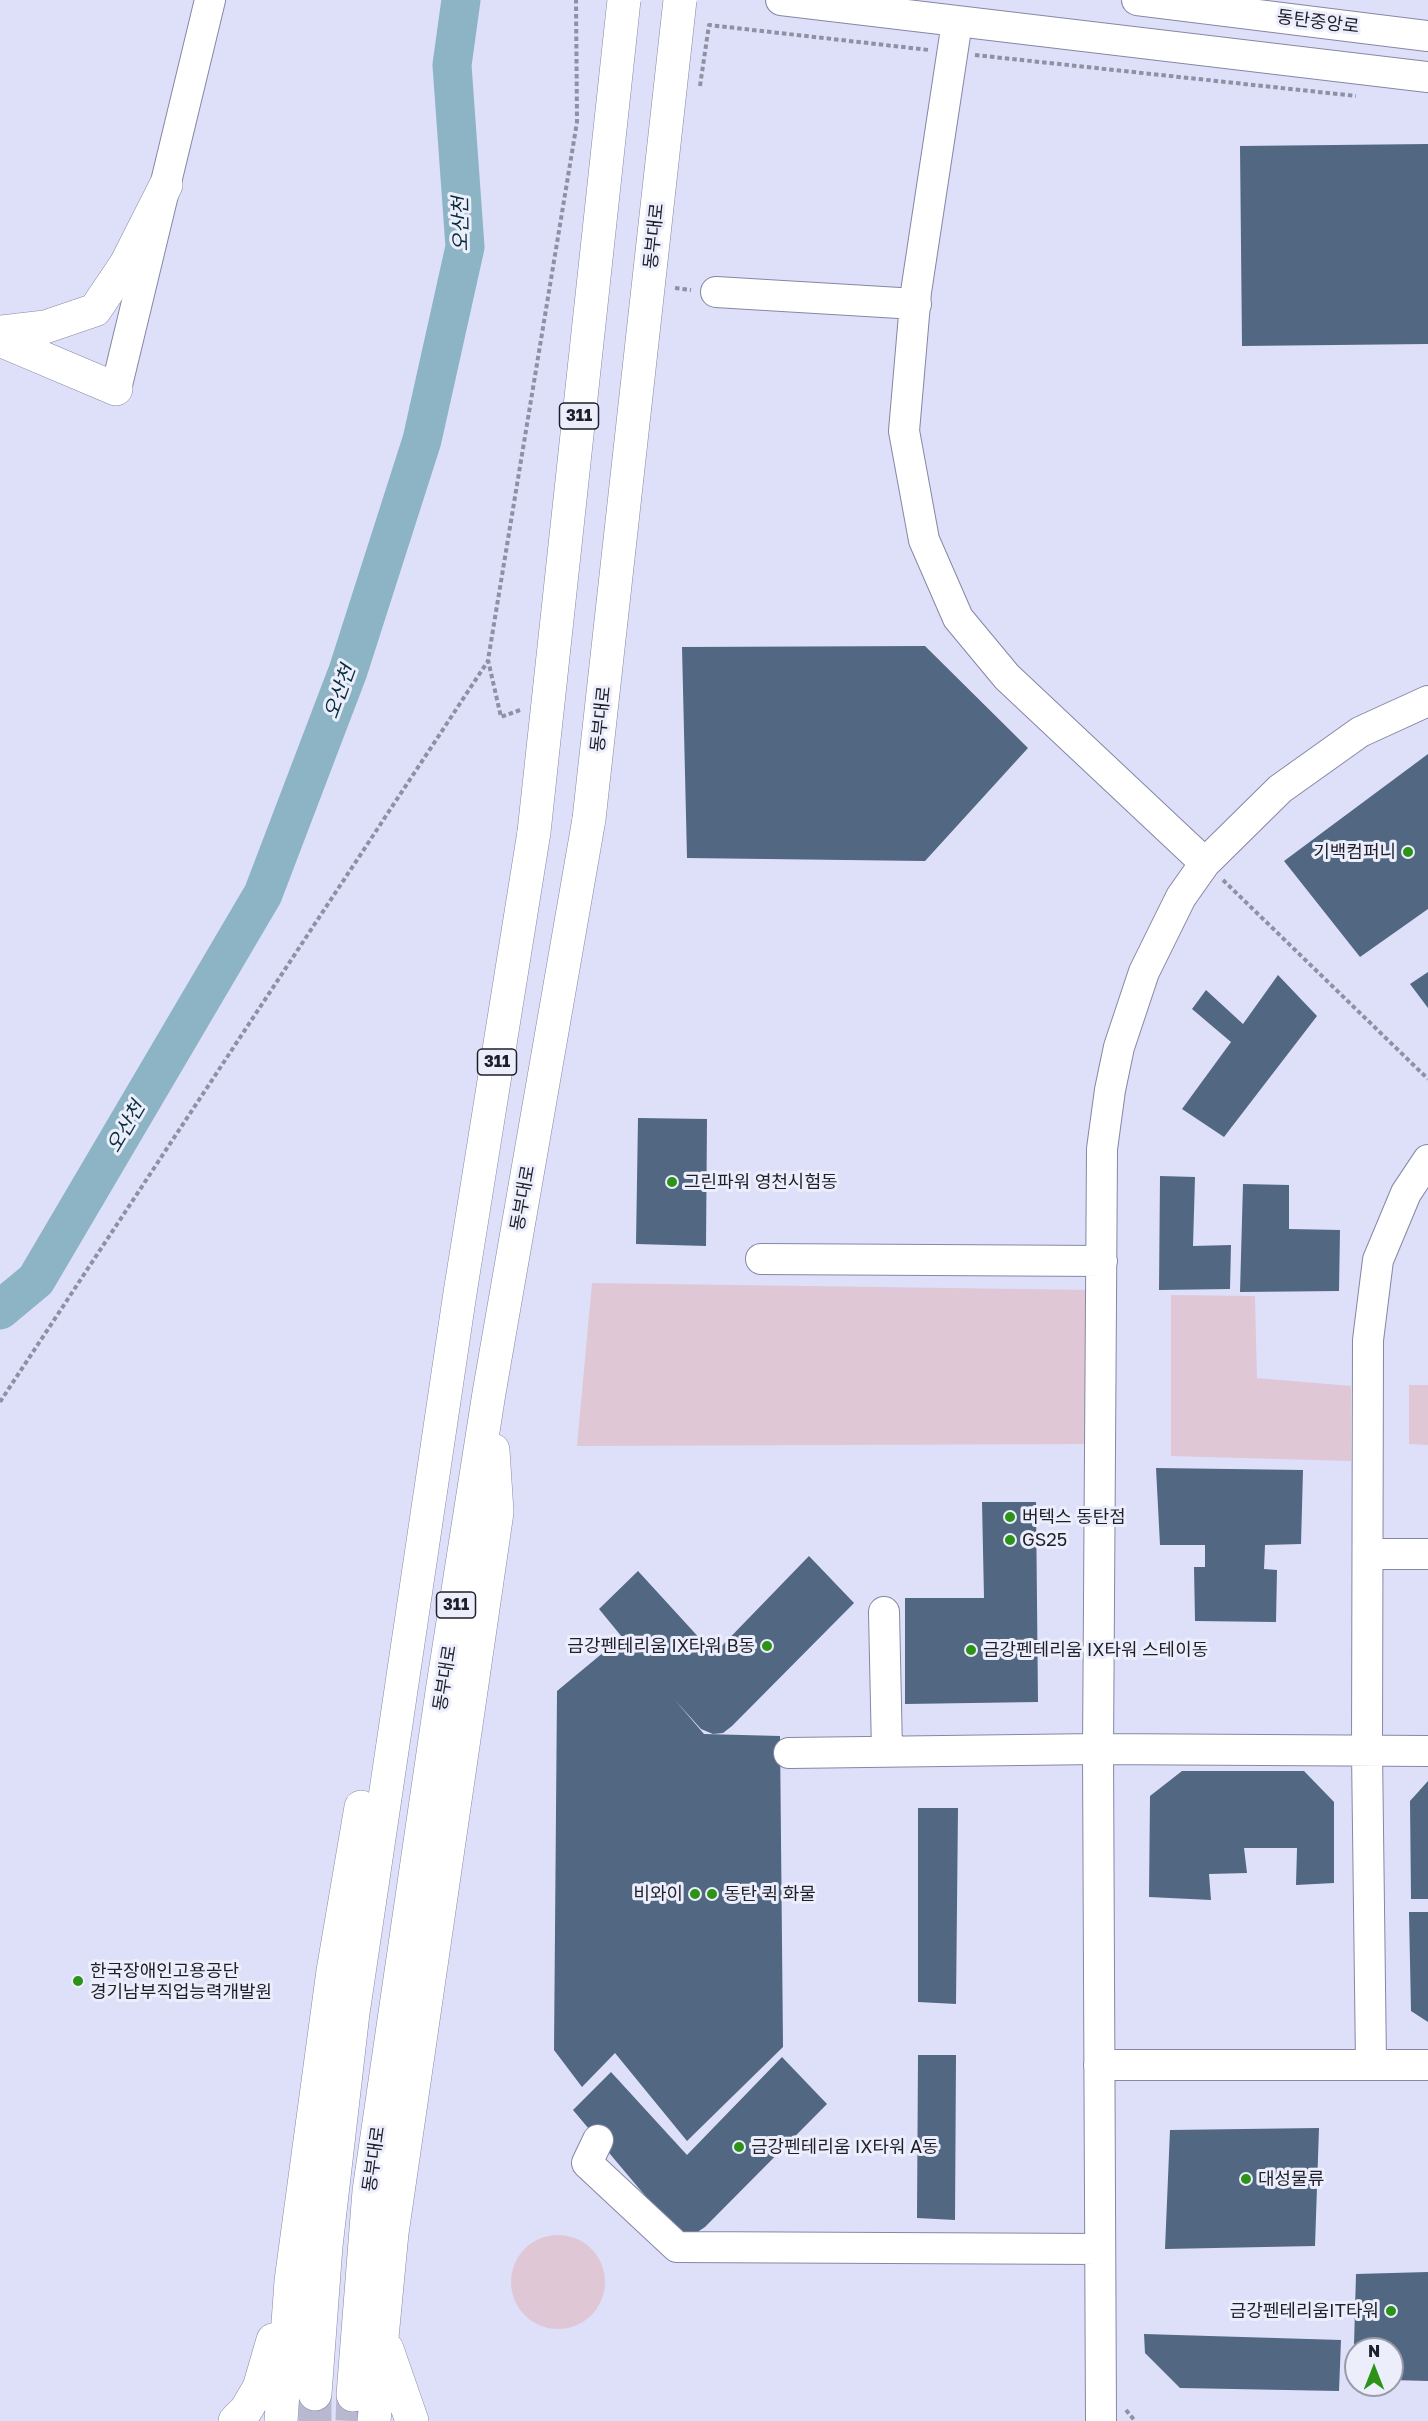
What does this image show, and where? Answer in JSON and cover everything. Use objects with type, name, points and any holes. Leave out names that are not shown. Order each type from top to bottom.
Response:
[{"type":"highway","name":"동부대로","points":[[315,2394],[326,2246],[353,2013],[460,1293],[534,832],[624,0]]},
{"type":"highway","name":"동부대로","points":[[353,2395],[369,2192],[441,1704],[489,1393],[590,819],[680,0]]},
{"type":"highway","points":[[0,332],[45,327],[94,310],[126,264],[166,185]]},
{"type":"highway","points":[[0,340],[116,389]]},
{"type":"highway","points":[[281,2421],[291,2281],[333,1971],[417,1480],[460,1293]]},
{"type":"highway","points":[[374,2421],[392,2233],[497,1512],[489,1393]]},
{"type":"highway","points":[[235,2421],[246,2410],[259,2388],[291,2281]]},
{"type":"highway","points":[[383,2339],[412,2421]]},
{"type":"street","points":[[116,389],[210,0]]},
{"type":"street","points":[[781,0],[1428,77]]},
{"type":"street","name":"동탄중앙로","points":[[1137,0],[1428,36]]},
{"type":"street","points":[[957,22],[916,292],[904,431],[924,540],[958,618],[1007,677],[1205,862]]},
{"type":"street","points":[[716,292],[916,304]]},
{"type":"street","points":[[1113,2416],[1100,2249],[1098,1749],[1102,1149],[1110,1090],[1119,1047],[1144,972],[1181,897],[1205,862],[1280,789],[1360,732],[1428,701]]},
{"type":"street","points":[[1371,2064],[1367,1751],[1368,1340],[1378,1260],[1406,1193],[1428,1160]]},
{"type":"street","points":[[761,1259],[1102,1261]]},
{"type":"street","points":[[1368,1554],[1428,1554]]},
{"type":"street","points":[[884,1612],[887,1751]]},
{"type":"street","points":[[789,1753],[1098,1749],[1428,1751]]},
{"type":"street","points":[[1099,2065],[1428,2065]]},
{"type":"street","points":[[598,2140],[587,2163],[677,2247],[1100,2249]]},
{"type":"path","points":[[522,709],[501,717],[488,660],[577,122],[576,0]]},
{"type":"path","points":[[699,93],[709,25],[1357,97]]},
{"type":"path","points":[[0,1402],[488,660]]},
{"type":"path","points":[[1205,862],[1428,1079]]},
{"type":"path","points":[[1113,2416],[1135,2421]]},
{"type":"shaded area","points":[[592,1283],[1092,1290],[1097,1444],[577,1446]]},
{"type":"shaded area","points":[[1171,1295],[1255,1296],[1257,1378],[1351,1386],[1351,1461],[1171,1456]]},
{"type":"shaded area","points":[[1409,1385],[1428,1385],[1428,1445],[1409,1444]]},
{"type":"shaded area","points":[[558,2235],[576,2239],[591,2249],[601,2264],[605,2282],[601,2300],[591,2315],[576,2325],[558,2329],[540,2325],[525,2315],[515,2300],[511,2282],[515,2264],[525,2249],[540,2239]]},
{"type":"building","points":[[1428,144],[1428,344],[1242,346],[1240,146]]},
{"type":"building","points":[[925,646],[1028,748],[925,861],[687,858],[682,647]]},
{"type":"building","points":[[1428,754],[1428,909],[1360,957],[1284,861]]},
{"type":"building","points":[[1428,972],[1428,1008],[1410,984]]},
{"type":"building","points":[[1278,975],[1317,1016],[1224,1137],[1182,1109],[1231,1042],[1192,1009],[1206,990],[1243,1024]]},
{"type":"building","name":"그린파워 영천시험동","points":[[638,1118],[707,1119],[706,1246],[636,1244]]},
{"type":"building","points":[[1160,1176],[1195,1177],[1193,1246],[1231,1245],[1230,1289],[1159,1290]]},
{"type":"building","points":[[1243,1184],[1289,1185],[1289,1229],[1340,1230],[1339,1291],[1240,1292]]},
{"type":"building","points":[[1156,1468],[1303,1470],[1301,1544],[1265,1545],[1264,1569],[1277,1570],[1276,1622],[1195,1621],[1194,1567],[1205,1567],[1205,1545],[1160,1545]]},
{"type":"building","name":"금강펜테리움 IX타워 스테이동","points":[[982,1502],[1036,1502],[1038,1702],[905,1704],[905,1598],[984,1598]]},
{"type":"building","points":[[809,1556],[854,1603],[723,1733],[713,1734],[701,1729],[674,1699],[704,1734],[780,1736],[783,2047],[687,2141],[615,2053],[582,2087],[554,2050],[557,1691],[622,1637],[599,1609],[638,1571],[714,1654]]},
{"type":"building","points":[[1182,1771],[1304,1771],[1334,1802],[1334,1883],[1296,1885],[1297,1848],[1244,1848],[1247,1873],[1209,1874],[1211,1900],[1149,1897],[1150,1796]]},
{"type":"building","points":[[1428,1781],[1428,1899],[1411,1899],[1410,1801]]},
{"type":"building","points":[[918,1808],[958,1808],[956,2004],[918,2002]]},
{"type":"building","points":[[1409,1912],[1428,1912],[1428,2022],[1411,2011]]},
{"type":"building","points":[[918,2055],[956,2055],[955,2220],[917,2218]]},
{"type":"building","name":"금강펜테리움 IX타워 A동","points":[[782,2057],[827,2104],[705,2227],[696,2233],[686,2234],[674,2230],[573,2110],[611,2072],[687,2155]]},
{"type":"building","points":[[1319,2128],[1315,2246],[1165,2249],[1170,2130]]},
{"type":"building","name":"금강펜테리움IT타워","points":[[1428,2272],[1428,2381],[1404,2380],[1404,2337],[1354,2337],[1356,2274]]},
{"type":"building","points":[[1144,2334],[1341,2340],[1339,2391],[1180,2388],[1145,2353]]},
{"type":"waterway","name":"오산천","points":[[0,1310],[36,1280],[263,894],[348,671],[422,440],[465,247],[452,65],[461,0]]},
{"type":"tunnel","points":[[315,2394],[315,2421]]},
{"type":"tunnel","points":[[352,2421],[353,2395]]},
{"type":"place","name":"기백컴퍼니","points":[[1408,852]]},
{"type":"place","name":"그린파워 영천시험동","points":[[672,1182]]},
{"type":"place","name":"버텍스 동탄점","points":[[1010,1517]]},
{"type":"place","name":"GS25","points":[[1010,1540]]},
{"type":"place","name":"금강펜테리움 IX타워 B동","points":[[767,1646]]},
{"type":"place","name":"금강펜테리움 IX타워 스테이동","points":[[971,1650]]},
{"type":"place","name":"비와이","points":[[695,1894]]},
{"type":"place","name":"동탄 퀵 화물","points":[[712,1894]]},
{"type":"place","name":"한국장애인고용공단 경기남부직업능력개발원","points":[[78,1981]]},
{"type":"place","name":"금강펜테리움 IX타워 A동","points":[[739,2147]]},
{"type":"place","name":"대성물류","points":[[1246,2179]]},
{"type":"place","name":"금강펜테리움IT타워","points":[[1391,2311]]}]
